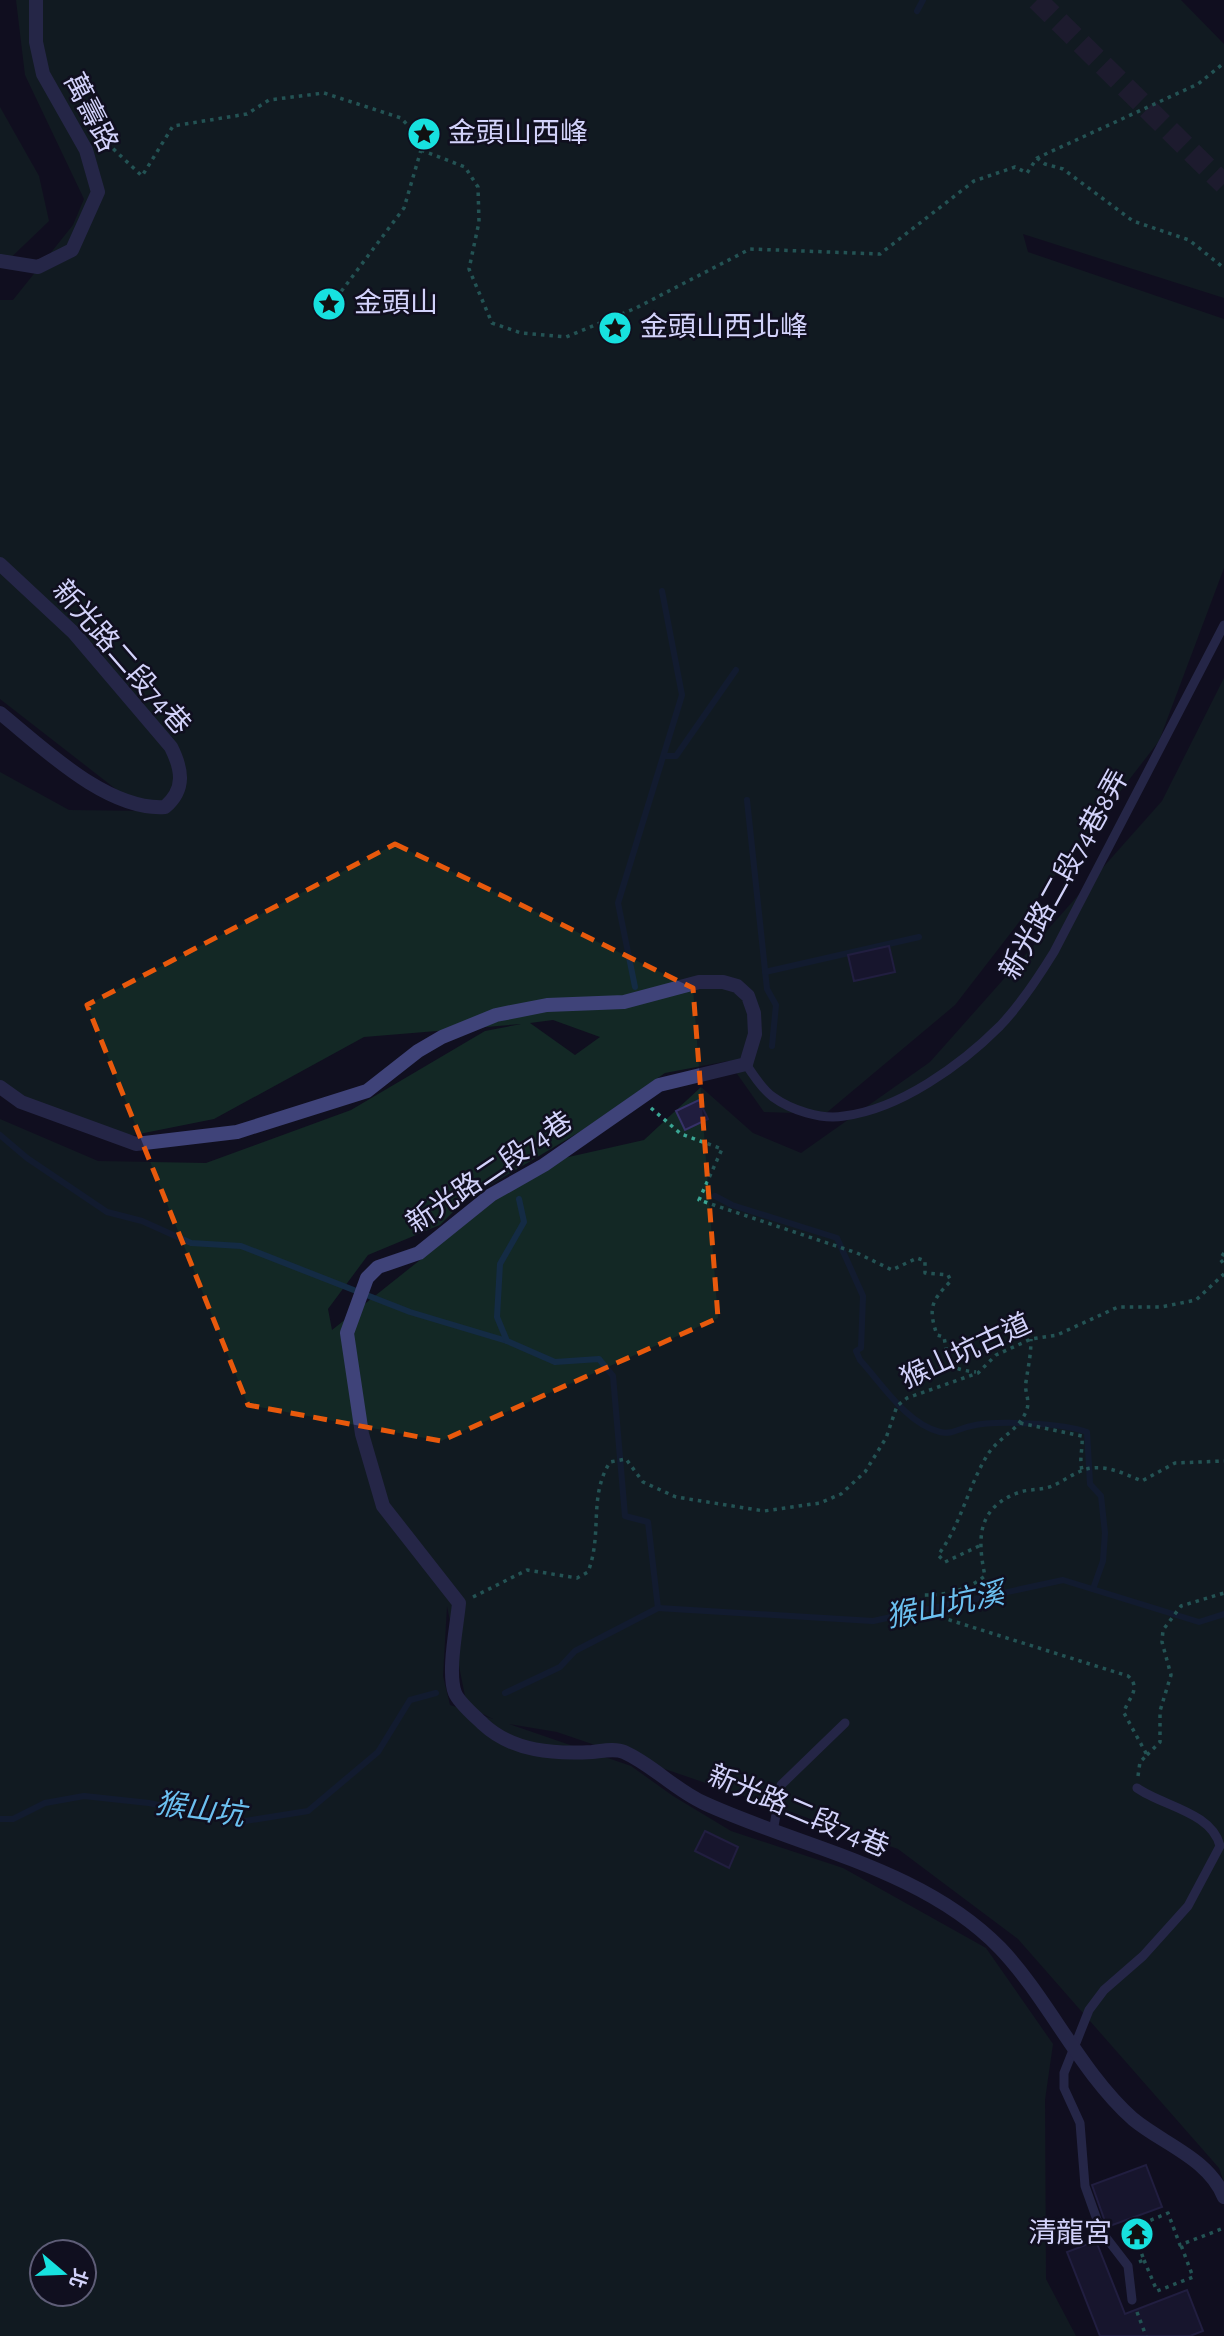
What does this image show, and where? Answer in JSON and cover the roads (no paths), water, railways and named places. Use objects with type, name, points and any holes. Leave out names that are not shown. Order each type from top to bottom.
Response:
[{"type":"street","name":"萬壽路","points":[[0,261],[38,267],[72,250],[98,192],[86,150],[43,74],[36,42],[36,0]]},
{"type":"street","name":"新光路二段74巷","points":[[0,564],[74,634],[171,747],[181,768],[179,792],[165,807],[134,805],[105,791],[58,760],[0,713]]},
{"type":"street","points":[[0,1087],[21,1102],[136,1144],[237,1132],[367,1091],[418,1051],[442,1037],[496,1015],[547,1005],[624,1002],[699,982],[723,982],[737,986],[748,996],[754,1013],[755,1034],[746,1064]]},
{"type":"street","name":"新光路二段74巷","points":[[746,1064],[659,1085],[638,1097],[544,1165],[491,1195],[419,1253],[378,1267],[367,1278],[347,1333],[362,1434],[383,1506],[459,1603],[454,1658],[456,1693],[485,1726],[519,1746],[562,1753],[621,1750],[663,1774],[700,1802],[911,1885],[959,1913],[1001,1949],[1073,2048],[1133,2118],[1203,2168],[1220,2186],[1224,2196]]},
{"type":"lane","name":"新光路二段74巷8弄","points":[[746,1064],[771,1096],[800,1111],[842,1117],[880,1106],[918,1088],[960,1060],[1000,1026],[1031,989],[1054,952],[1224,625]]},
{"type":"lane","points":[[773,1832],[781,1785],[845,1723]]},
{"type":"lane","points":[[1132,2300],[1128,2266],[1101,2231],[1085,2186],[1080,2123],[1065,2088],[1064,2073],[1089,2010],[1104,1990],[1143,1956],[1188,1906],[1220,1846],[1211,1829],[1171,1804],[1137,1788]]},
{"type":"waterway","points":[[917,11],[923,0]]},
{"type":"waterway","points":[[635,987],[618,903],[682,695],[662,591]]},
{"type":"waterway","points":[[665,756],[676,756],[736,670]]},
{"type":"waterway","points":[[747,800],[767,989],[776,1005],[772,1046]]},
{"type":"waterway","points":[[765,972],[919,937]]},
{"type":"waterway","points":[[0,1135],[27,1158],[107,1212],[142,1221],[191,1243],[241,1246],[410,1312],[507,1341]]},
{"type":"waterway","points":[[715,1196],[732,1205],[837,1238],[863,1296],[861,1348],[856,1351],[860,1360],[906,1412],[928,1428],[944,1433],[982,1424],[1012,1423],[1062,1426],[1087,1432],[1090,1484],[1101,1496],[1105,1533],[1103,1561],[1093,1589]]},
{"type":"waterway","points":[[519,1199],[524,1222],[500,1264],[497,1317],[507,1341],[555,1362],[599,1359],[613,1376],[625,1516],[648,1522],[658,1608]]},
{"type":"waterway","name":"猴山坑溪","points":[[658,1608],[873,1621],[1063,1580],[1199,1622],[1224,1614]]},
{"type":"waterway","name":"猴山坑","points":[[505,1693],[560,1667],[575,1651],[658,1608]]},
{"type":"waterway","name":"猴山坑","points":[[0,1819],[13,1819],[45,1803],[84,1796],[149,1803],[239,1822],[308,1811],[378,1752],[410,1700],[436,1693]]},
{"type":"tunnel","points":[[1037,0],[1224,184]]},
{"type":"place","name":"金頭山西峰","points":[[424,134]]},
{"type":"place","name":"金頭山","points":[[329,304]]},
{"type":"place","name":"金頭山西北峰","points":[[615,328]]},
{"type":"place","name":"清龍宮","points":[[1137,2234]]}]
